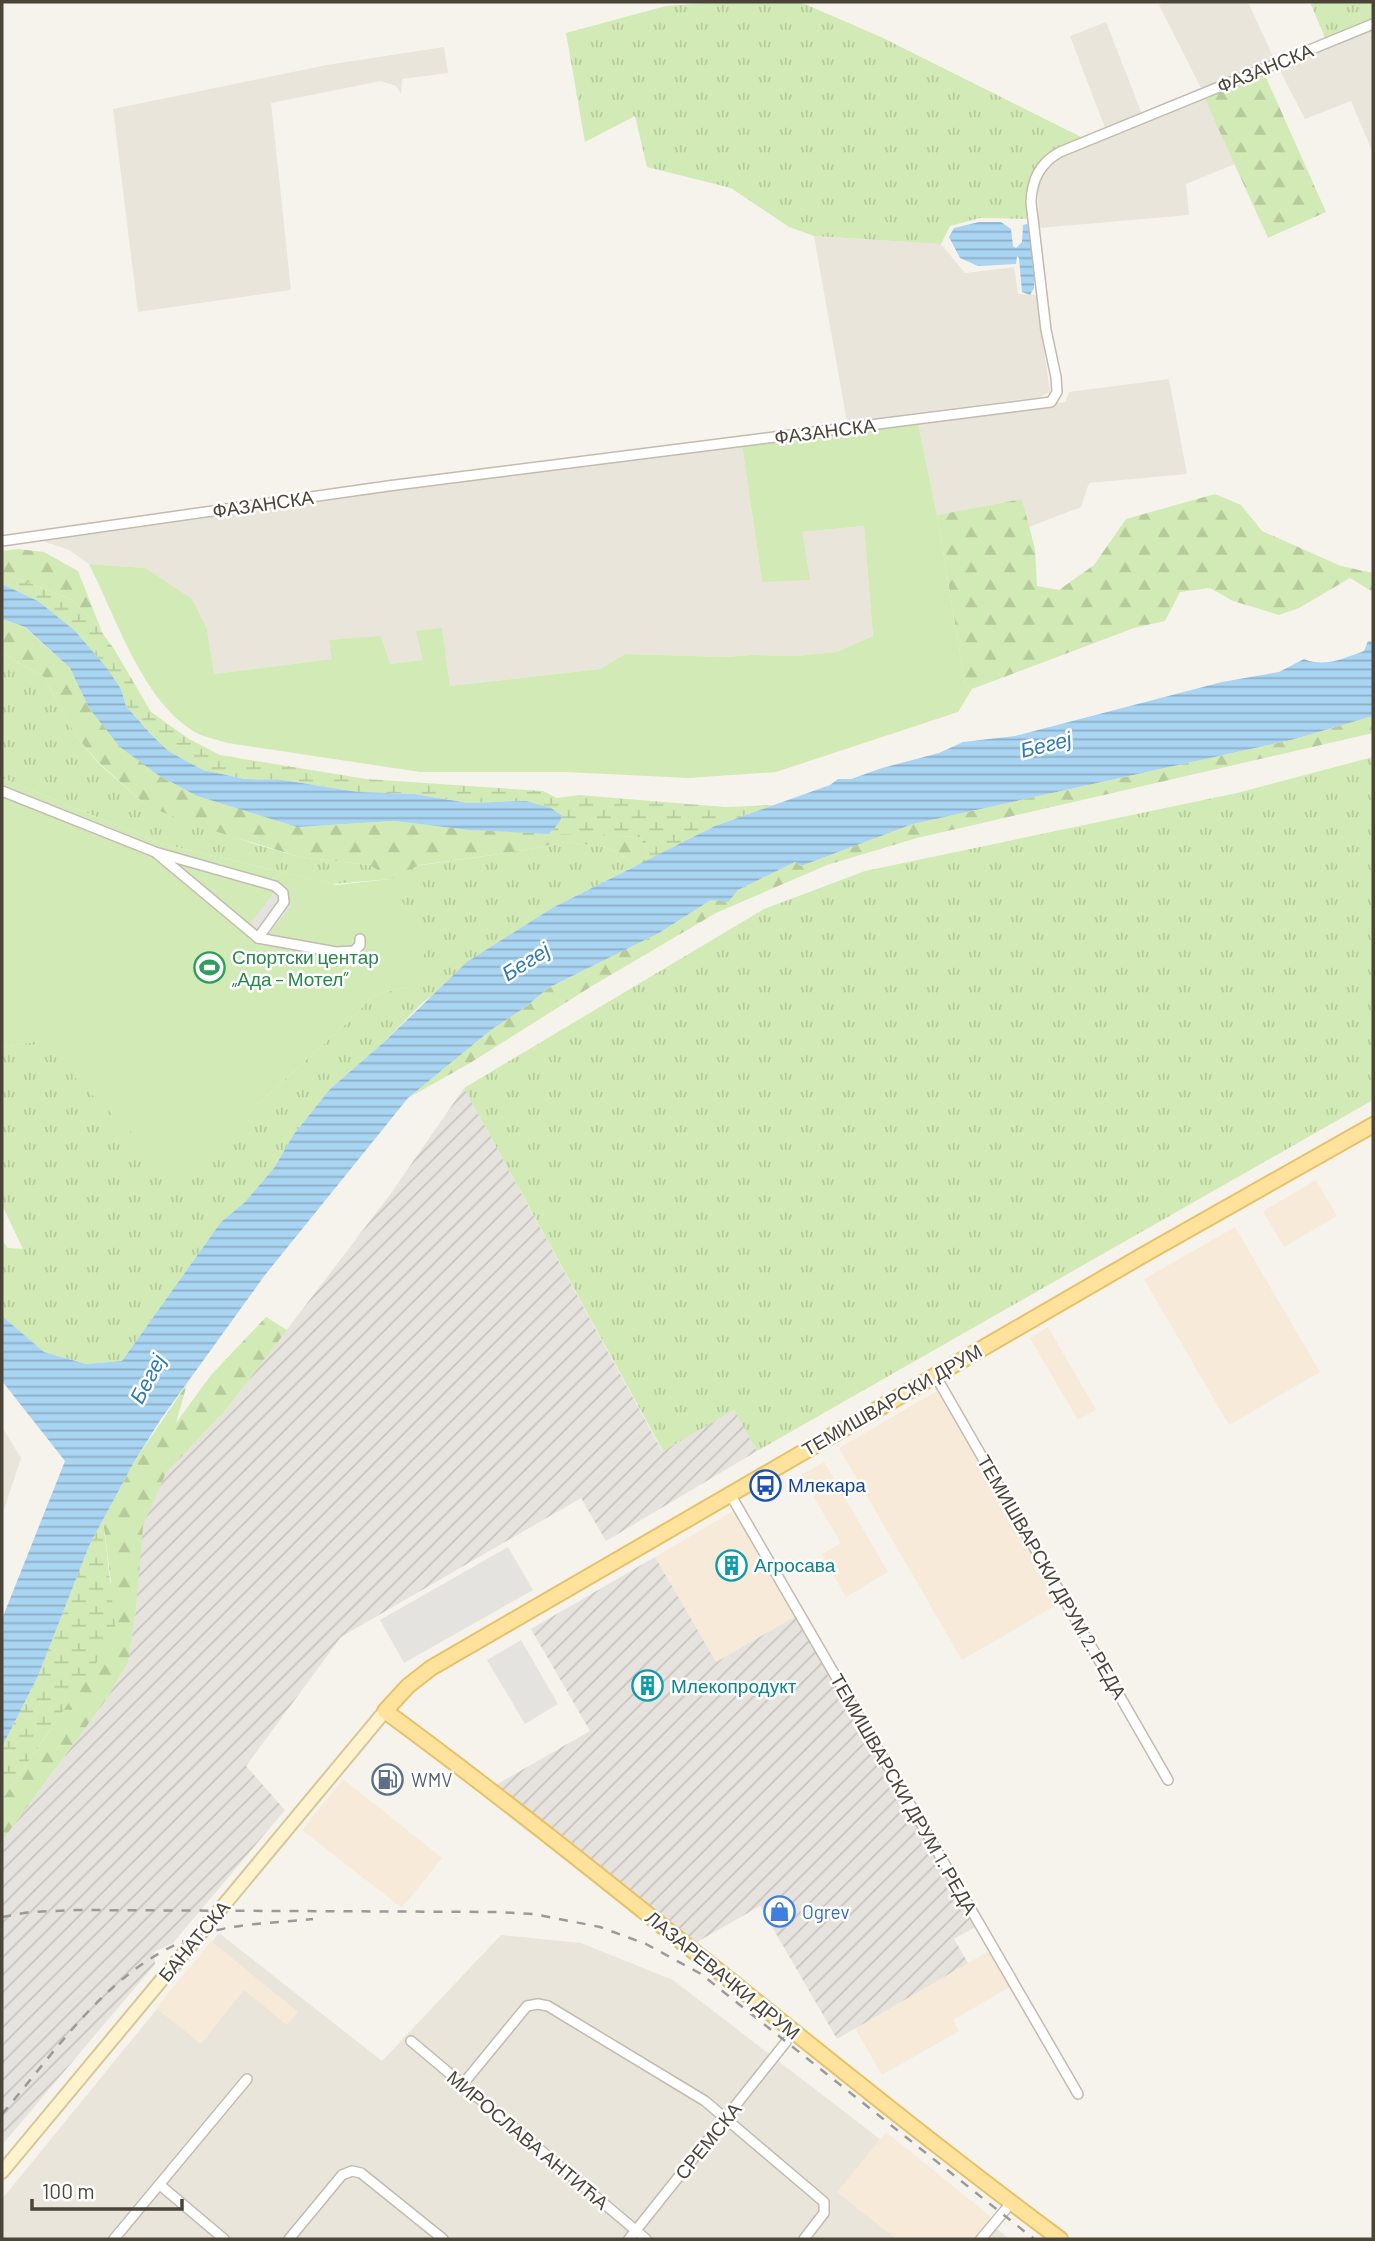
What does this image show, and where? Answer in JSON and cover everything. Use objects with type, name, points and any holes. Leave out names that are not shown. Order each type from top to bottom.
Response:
[{"type":"main road","name":"ТЕМИШВАРСКИ ДРУМ","points":[[385,1711],[408,1686],[430,1668],[1373,1125]]},
{"type":"main road","name":"БАНАТСКА","points":[[2,2172],[385,1711]]},
{"type":"main road","name":"ЛАЗАРЕВАЧКИ ДРУМ","points":[[385,1711],[477,1779],[1060,2239]]},
{"type":"street","name":"ФАЗАНСКА","points":[[2,541],[388,486],[1051,402],[1057,392],[1056,377],[1046,330],[1031,202],[1032,190],[1040,168],[1060,152],[1373,24]]},
{"type":"street","points":[[2,791],[155,852],[280,889],[284,902],[258,938]]},
{"type":"street","points":[[155,852],[258,938],[336,952],[354,951],[360,945],[360,939]]},
{"type":"street","name":"ТЕМИШВАРСКИ ДРУМ 2. РЕДА","points":[[935,1375],[1168,1780]]},
{"type":"street","name":"ТЕМИШВАРСКИ ДРУМ 1. РЕДА","points":[[730,1494],[1078,2094]]},
{"type":"street","points":[[463,2084],[527,2006],[548,2006],[705,2101],[824,2202],[824,2213],[804,2239]]},
{"type":"street","name":"МИРОСЛАВА АНТИЋА","points":[[411,2041],[646,2239]]},
{"type":"street","name":"СРЕМСКА","points":[[629,2239],[786,2042]]},
{"type":"street","points":[[114,2239],[247,2078]]},
{"type":"street","points":[[289,2239],[342,2175],[352,2171],[361,2173],[443,2239]]},
{"type":"street","points":[[160,2185],[224,2239]]},
{"type":"street","points":[[981,2239],[1011,2203]]},
{"type":"shaded area","points":[[1165,2],[1248,2],[1274,59],[1202,90],[1159,5]]},
{"type":"shaded area","points":[[1106,22],[1142,114],[1105,128],[1070,36]]},
{"type":"shaded area","points":[[1373,28],[1373,153],[1351,101],[1305,119],[1279,69]]},
{"type":"shaded area","points":[[444,47],[448,73],[402,79],[401,94],[396,86],[381,81],[271,103],[291,290],[138,312],[113,109],[327,65]]},
{"type":"shaded area","points":[[1204,97],[1235,164],[1186,184],[1189,215],[1039,228],[1038,179],[1053,162]]},
{"type":"shaded area","points":[[814,236],[941,244],[965,273],[1014,267],[1018,294],[1036,295],[1050,392],[1040,397],[847,422]]},
{"type":"shaded area","points":[[1169,379],[1187,474],[1089,483],[1081,507],[1029,527],[1022,499],[937,515],[918,424],[1065,402],[1069,392]]},
{"type":"shaded area","points":[[742,445],[762,582],[802,532],[864,526],[873,636],[838,652],[726,657],[625,654],[600,669],[450,686],[442,629],[417,631],[424,660],[390,664],[381,637],[329,640],[333,659],[214,674],[207,629],[145,568],[89,564],[69,550],[43,541],[409,488]]},
{"type":"shaded area","points":[[274,893],[291,906],[260,945],[243,932]]},
{"type":"shaded area","points":[[464,1088],[662,1451],[734,1410],[757,1451],[606,1541],[581,1498],[341,1637],[246,1766],[285,1810],[173,1943],[154,1952],[155,1964],[2,2145],[2,1841],[103,1704],[128,1663],[136,1610],[142,1526],[166,1473],[224,1412],[389,1196]]},
{"type":"shaded area","points":[[1316,1180],[1337,1216],[1284,1247],[1263,1211]]},
{"type":"shaded area","points":[[1235,1227],[1320,1372],[1229,1425],[1144,1279]]},
{"type":"shaded area","points":[[1048,1327],[1096,1410],[1078,1420],[1030,1338]]},
{"type":"shaded area","points":[[937,1391],[1060,1603],[962,1660],[839,1448]]},
{"type":"shaded area","points":[[2,1427],[21,1458],[2,1515]]},
{"type":"shaded area","points":[[824,1462],[888,1572],[846,1597],[822,1554],[841,1543],[801,1475]]},
{"type":"shaded area","points":[[735,1510],[796,1616],[716,1662],[655,1557]]},
{"type":"shaded area","points":[[508,1547],[533,1590],[404,1663],[380,1620]]},
{"type":"shaded area","points":[[655,1557],[716,1662],[796,1616],[977,1926],[954,1939],[968,1963],[837,2039],[760,1906],[690,1946],[494,1786],[590,1731],[531,1629]]},
{"type":"shaded area","points":[[521,1640],[558,1704],[525,1724],[487,1660]]},
{"type":"shaded area","points":[[343,1779],[442,1858],[402,1908],[302,1830]]},
{"type":"shaded area","points":[[219,1933],[382,2061],[501,1935],[581,1943],[673,1980],[1010,2239],[2,2239],[2,2199]]},
{"type":"shaded area","points":[[211,1941],[298,2012],[287,2025],[244,1990],[201,2044],[156,2008]]},
{"type":"shaded area","points":[[989,1951],[1010,1987],[953,2020],[959,2031],[882,2075],[855,2028]]},
{"type":"shaded area","points":[[886,2132],[992,2218],[975,2239],[896,2239],[837,2192]]},
{"type":"green space","points":[[723,2],[800,2],[881,37],[1081,137],[1052,153],[1038,167],[1032,186],[1028,219],[980,218],[950,226],[941,244],[814,236],[789,227],[731,188],[647,167],[635,116],[585,142],[566,33],[666,6]]},
{"type":"green space","points":[[1310,2],[1373,2],[1373,19],[1325,38]]},
{"type":"green space","points":[[1265,75],[1326,212],[1268,238],[1204,97]]},
{"type":"green space","points":[[918,424],[937,515],[965,684],[972,689],[958,712],[776,772],[689,778],[565,772],[420,772],[208,738],[178,720],[146,681],[89,564],[145,568],[192,599],[207,629],[214,674],[332,659],[329,640],[381,636],[390,664],[423,660],[416,631],[442,628],[450,686],[600,669],[625,654],[726,657],[795,656],[837,652],[873,636],[864,526],[802,532],[810,580],[762,582],[742,445]]},
{"type":"green space","points":[[1215,494],[1241,505],[1262,531],[1341,566],[1373,573],[1373,592],[1350,578],[1299,608],[1279,615],[1233,601],[1210,588],[1180,592],[1165,621],[1134,628],[972,689],[965,684],[937,515],[1022,499],[1035,549],[1037,586],[1059,590],[1094,565],[1126,519]]},
{"type":"green space","points":[[18,549],[44,552],[78,571],[102,632],[72,600],[2,572],[2,551]]},
{"type":"green space","points":[[2,572],[72,600],[93,620],[114,649],[151,712],[189,739],[220,755],[366,779],[543,791],[557,798],[579,795],[725,807],[774,805],[715,826],[651,859],[640,837],[549,834],[559,823],[526,801],[468,803],[415,794],[358,792],[283,780],[245,779],[203,770],[167,751],[126,706],[121,689],[38,601],[2,584]]},
{"type":"green space","points":[[2,619],[24,627],[70,668],[89,708],[158,775],[197,796],[297,827],[394,821],[469,830],[640,837],[651,859],[635,866],[619,853],[600,846],[565,842],[419,865],[391,879],[370,865],[300,857],[188,823],[146,805],[99,763],[76,736],[44,677],[2,653]]},
{"type":"green space","points":[[2,653],[44,677],[76,736],[99,764],[146,805],[254,844],[300,857],[370,865],[391,878],[415,866],[565,842],[600,846],[619,853],[635,866],[554,907],[423,1002],[383,1043],[330,1089],[294,1134],[274,1168],[245,1202],[221,1222],[122,1361],[86,1364],[44,1352],[2,1316],[2,1240],[8,1248],[23,1249],[2,1205],[2,1047],[40,1041],[257,1105],[374,995],[407,987],[391,879],[331,884],[160,843],[2,778]]},
{"type":"green space","points":[[1373,716],[1373,733],[917,838],[827,865],[716,913],[408,1098],[491,1030],[548,988],[659,933],[711,900],[728,901],[738,890],[795,862],[801,866],[913,824],[1291,740]]},
{"type":"green space","points":[[1373,757],[1373,1100],[757,1451],[734,1410],[663,1451],[464,1088],[764,909],[865,871],[1237,793]]},
{"type":"green space","name":"Спортски центар „Ада – Мотел”","points":[[2,778],[160,843],[336,885],[391,879],[427,949],[407,987],[374,995],[257,1105],[184,1181],[99,1102],[40,1041],[2,1047]]},
{"type":"green space","points":[[266,1317],[287,1330],[224,1412],[166,1473],[143,1526],[136,1610],[128,1663],[103,1704],[2,1841],[2,1800],[55,1723],[111,1582],[103,1520],[134,1462],[187,1384],[176,1423],[211,1375]]},
{"type":"green space","points":[[103,1520],[116,1634],[2,1800],[2,1747],[38,1676],[89,1546]]},
{"type":"water","points":[[979,222],[1001,222],[1011,229],[1013,246],[1016,248],[1022,242],[1023,225],[1027,224],[1034,237],[1034,288],[1030,295],[1022,292],[1017,256],[1016,264],[978,266],[960,258],[949,237],[954,228]]},
{"type":"water","points":[[2,584],[38,601],[75,631],[106,667],[121,689],[126,706],[150,733],[168,751],[203,770],[245,779],[283,780],[358,792],[415,794],[468,803],[526,801],[551,808],[562,816],[549,834],[469,830],[394,821],[297,827],[197,796],[158,775],[120,747],[89,708],[70,668],[25,627],[2,619]]},
{"type":"water","name":"Бегеј","points":[[1368,641],[1373,642],[1373,716],[1291,740],[913,824],[801,866],[795,862],[738,890],[728,902],[711,900],[659,933],[548,988],[491,1030],[408,1098],[265,1275],[161,1419],[134,1462],[89,1546],[38,1676],[2,1747],[2,1619],[65,1461],[2,1381],[2,1316],[44,1352],[86,1364],[122,1361],[221,1222],[245,1202],[274,1168],[294,1134],[330,1089],[383,1043],[467,962],[554,907],[715,826],[830,785],[838,779],[851,779],[939,753],[963,742],[1015,736],[1222,682],[1279,672],[1304,659],[1319,663],[1334,661],[1364,651]]},
{"type":"railway","points":[[2,1917],[30,1912],[77,1910],[497,1912],[534,1914],[600,1927],[646,1944],[701,1974],[1034,2239]]},
{"type":"railway","points":[[2,2114],[88,2011],[138,1967],[197,1936],[225,1928],[313,1919]]},
{"type":"place","name":"Спортски центар „Ада – Мотел”","points":[[209,968]]},
{"type":"place","name":"Млекара","points":[[765,1485]]},
{"type":"place","name":"Агросава","points":[[731,1565]]},
{"type":"place","name":"Млекопродукт","points":[[648,1686]]},
{"type":"place","name":"WMV","points":[[388,1780]]},
{"type":"place","name":"Ogrev","points":[[779,1912]]}]
